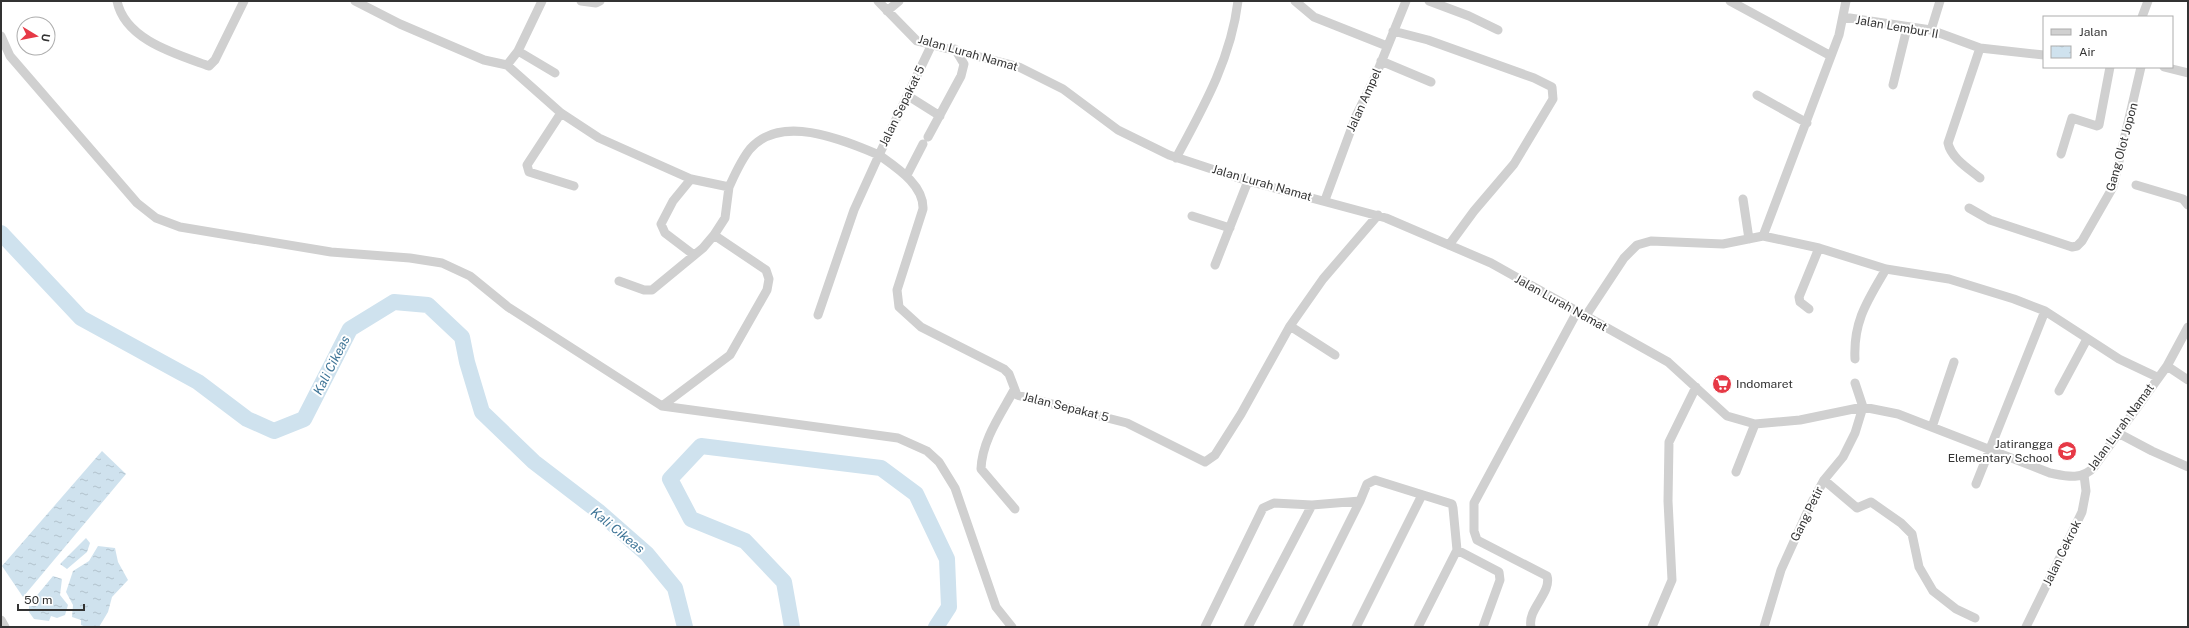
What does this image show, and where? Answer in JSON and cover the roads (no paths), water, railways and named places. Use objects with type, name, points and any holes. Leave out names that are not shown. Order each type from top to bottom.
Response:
[{"type":"street","points":[[117,1],[119,11],[136,33],[176,53],[208,66],[215,60],[244,1]]},
{"type":"street","points":[[355,1],[400,24],[484,60],[507,65],[561,113],[599,138],[692,179],[729,186]]},
{"type":"street","points":[[507,65],[518,51],[542,1]]},
{"type":"street","points":[[581,1],[596,3],[600,1]]},
{"type":"street","name":"Jalan Lurah Namat","points":[[878,1],[917,41],[955,49],[1019,68],[1063,90],[1118,130],[1176,158],[1248,181],[1378,215],[1491,263],[1585,317],[1668,362],[1727,416],[1755,424],[1800,420],[1863,407],[1898,414],[2050,473],[2072,477],[2084,475],[2094,467],[2157,377],[2167,366],[2188,327]]},
{"type":"street","points":[[887,11],[899,1]]},
{"type":"street","points":[[1176,158],[1209,97],[1221,68],[1235,21],[1238,1]]},
{"type":"street","points":[[1295,1],[1314,17],[1387,46]]},
{"type":"street","name":"Jalan Ampel","points":[[1325,200],[1356,116],[1382,61],[1406,1]]},
{"type":"street","points":[[1429,1],[1469,16],[1498,30]]},
{"type":"street","points":[[1730,1],[1831,56]]},
{"type":"street","points":[[1763,236],[1839,35],[1846,1]]},
{"type":"street","points":[[1931,30],[1940,1]]},
{"type":"street","points":[[2142,16],[2148,1]]},
{"type":"street","name":"Jalan Lembur II","points":[[1843,17],[1907,28],[1931,30],[1980,48],[2043,55]]},
{"type":"street","points":[[1893,85],[1907,28]]},
{"type":"street","points":[[1393,31],[1436,43],[1534,78],[1552,87],[1554,90],[1552,99],[1522,152],[1462,225],[1449,245]]},
{"type":"street","points":[[1,36],[10,56],[137,203],[156,218],[180,227],[331,252],[410,258],[442,263],[470,276],[508,307],[662,406],[898,438],[927,451],[939,462],[954,488],[996,607],[1012,627]]},
{"type":"street","name":"Jalan Sepakat 5","points":[[932,44],[879,155],[907,175],[924,200],[923,209],[898,290],[899,307],[921,328],[1004,369],[1009,374],[1017,395],[1127,423],[1205,462],[1215,455],[1241,414],[1290,326],[1323,279],[1378,215]]},
{"type":"street","points":[[1980,48],[1948,143],[1949,149],[1954,156],[1980,178]]},
{"type":"street","points":[[907,175],[940,116],[963,70],[964,64],[955,49]]},
{"type":"street","points":[[518,51],[555,73]]},
{"type":"street","points":[[1382,61],[1431,82]]},
{"type":"street","points":[[2061,154],[2072,118],[2097,126],[2099,125],[2110,68]]},
{"type":"street","name":"Gang Olot Jopon","points":[[1969,208],[1990,220],[2072,247],[2077,246],[2082,241],[2113,187],[2141,68]]},
{"type":"street","points":[[2168,68],[2188,73]]},
{"type":"street","points":[[1757,95],[1807,123]]},
{"type":"street","points":[[913,99],[940,116]]},
{"type":"street","points":[[561,113],[527,165],[529,172],[574,186]]},
{"type":"street","points":[[618,281],[644,290],[652,290],[703,248],[714,234],[725,218],[729,186],[741,162],[751,148],[764,138],[779,131],[801,131],[847,142],[879,155],[854,210],[818,315]]},
{"type":"street","points":[[692,179],[673,201],[661,224],[665,233],[694,255]]},
{"type":"street","points":[[1215,265],[1248,181]]},
{"type":"street","points":[[2136,185],[2184,199],[2188,205]]},
{"type":"street","points":[[1743,199],[1749,239]]},
{"type":"street","points":[[1192,216],[1230,228]]},
{"type":"street","points":[[662,406],[730,355],[767,290],[769,279],[766,270],[714,234]]},
{"type":"street","points":[[1585,317],[1624,258],[1637,245],[1650,241],[1723,244],[1763,236],[1819,248],[1886,269],[1949,279],[2014,299],[2045,311],[2119,359],[2157,377]]},
{"type":"street","points":[[1809,309],[1800,302],[1799,296],[1819,248]]},
{"type":"street","points":[[1855,358],[1858,321],[1862,310],[1886,269]]},
{"type":"street","points":[[1976,484],[1991,450],[2045,311]]},
{"type":"street","points":[[1531,627],[1531,617],[1547,584],[1546,576],[1477,540],[1474,531],[1474,503],[1577,312]]},
{"type":"street","points":[[1290,326],[1335,355]]},
{"type":"street","points":[[2059,391],[2087,338]]},
{"type":"street","points":[[1932,427],[1954,362]]},
{"type":"street","points":[[2167,366],[2188,380]]},
{"type":"street","points":[[1855,383],[1863,407]]},
{"type":"street","points":[[1652,627],[1672,580],[1668,501],[1669,442],[1696,387]]},
{"type":"street","points":[[1014,390],[987,440],[982,455],[981,469],[1015,509]]},
{"type":"street","name":"Gang Petir","points":[[1764,627],[1781,570],[1810,506],[1824,480],[1843,457],[1849,446],[1863,407]]},
{"type":"street","points":[[1736,472],[1755,424]]},
{"type":"street","points":[[2118,433],[2152,451],[2188,467]]},
{"type":"street","name":"Jalan Cekrok","points":[[2026,627],[2082,512],[2086,491],[2084,475]]},
{"type":"street","points":[[1297,627],[1367,484],[1375,480],[1452,504],[1457,550],[1418,627]]},
{"type":"street","points":[[1824,480],[1857,508],[1871,502],[1901,523],[1912,534],[1919,567],[1933,591],[1956,609],[1976,618]]},
{"type":"street","points":[[1356,627],[1422,495]]},
{"type":"street","points":[[1205,627],[1263,508],[1274,503],[1312,505],[1360,501]]},
{"type":"street","points":[[1248,627],[1312,505]]},
{"type":"street","points":[[1457,550],[1499,572],[1500,580],[1483,627]]},
{"type":"street","points":[[1,620],[4,627]]},
{"type":"water","points":[[102,451],[126,474],[23,597],[2,566]]},
{"type":"water","points":[[86,538],[90,543],[87,552],[67,569],[60,564]]},
{"type":"water","points":[[98,546],[115,548],[118,562],[128,580],[112,597],[108,612],[99,627],[86,627],[81,625],[81,620],[72,617],[73,605],[66,592],[73,571],[89,561]]},
{"type":"water","points":[[53,576],[62,579],[60,595],[68,605],[65,615],[57,618],[51,616],[49,621],[34,619],[29,612],[29,606],[38,606],[34,599]]},
{"type":"waterway","name":"Kali Cikeas","points":[[1,233],[81,318],[198,382],[247,419],[274,431],[304,419],[350,329],[394,302],[428,305],[462,337],[467,362],[482,412],[534,462],[598,511],[647,554],[675,588],[685,627]]},
{"type":"waterway","name":"Kali Cikeas","points":[[792,627],[784,582],[745,541],[691,519],[670,479],[701,446],[881,468],[916,494],[947,559],[949,607],[936,627]]},
{"type":"place","name":"Indomaret","points":[[1722,384]]},
{"type":"place","name":"Jatirangga Elementary School","points":[[2067,451]]}]
